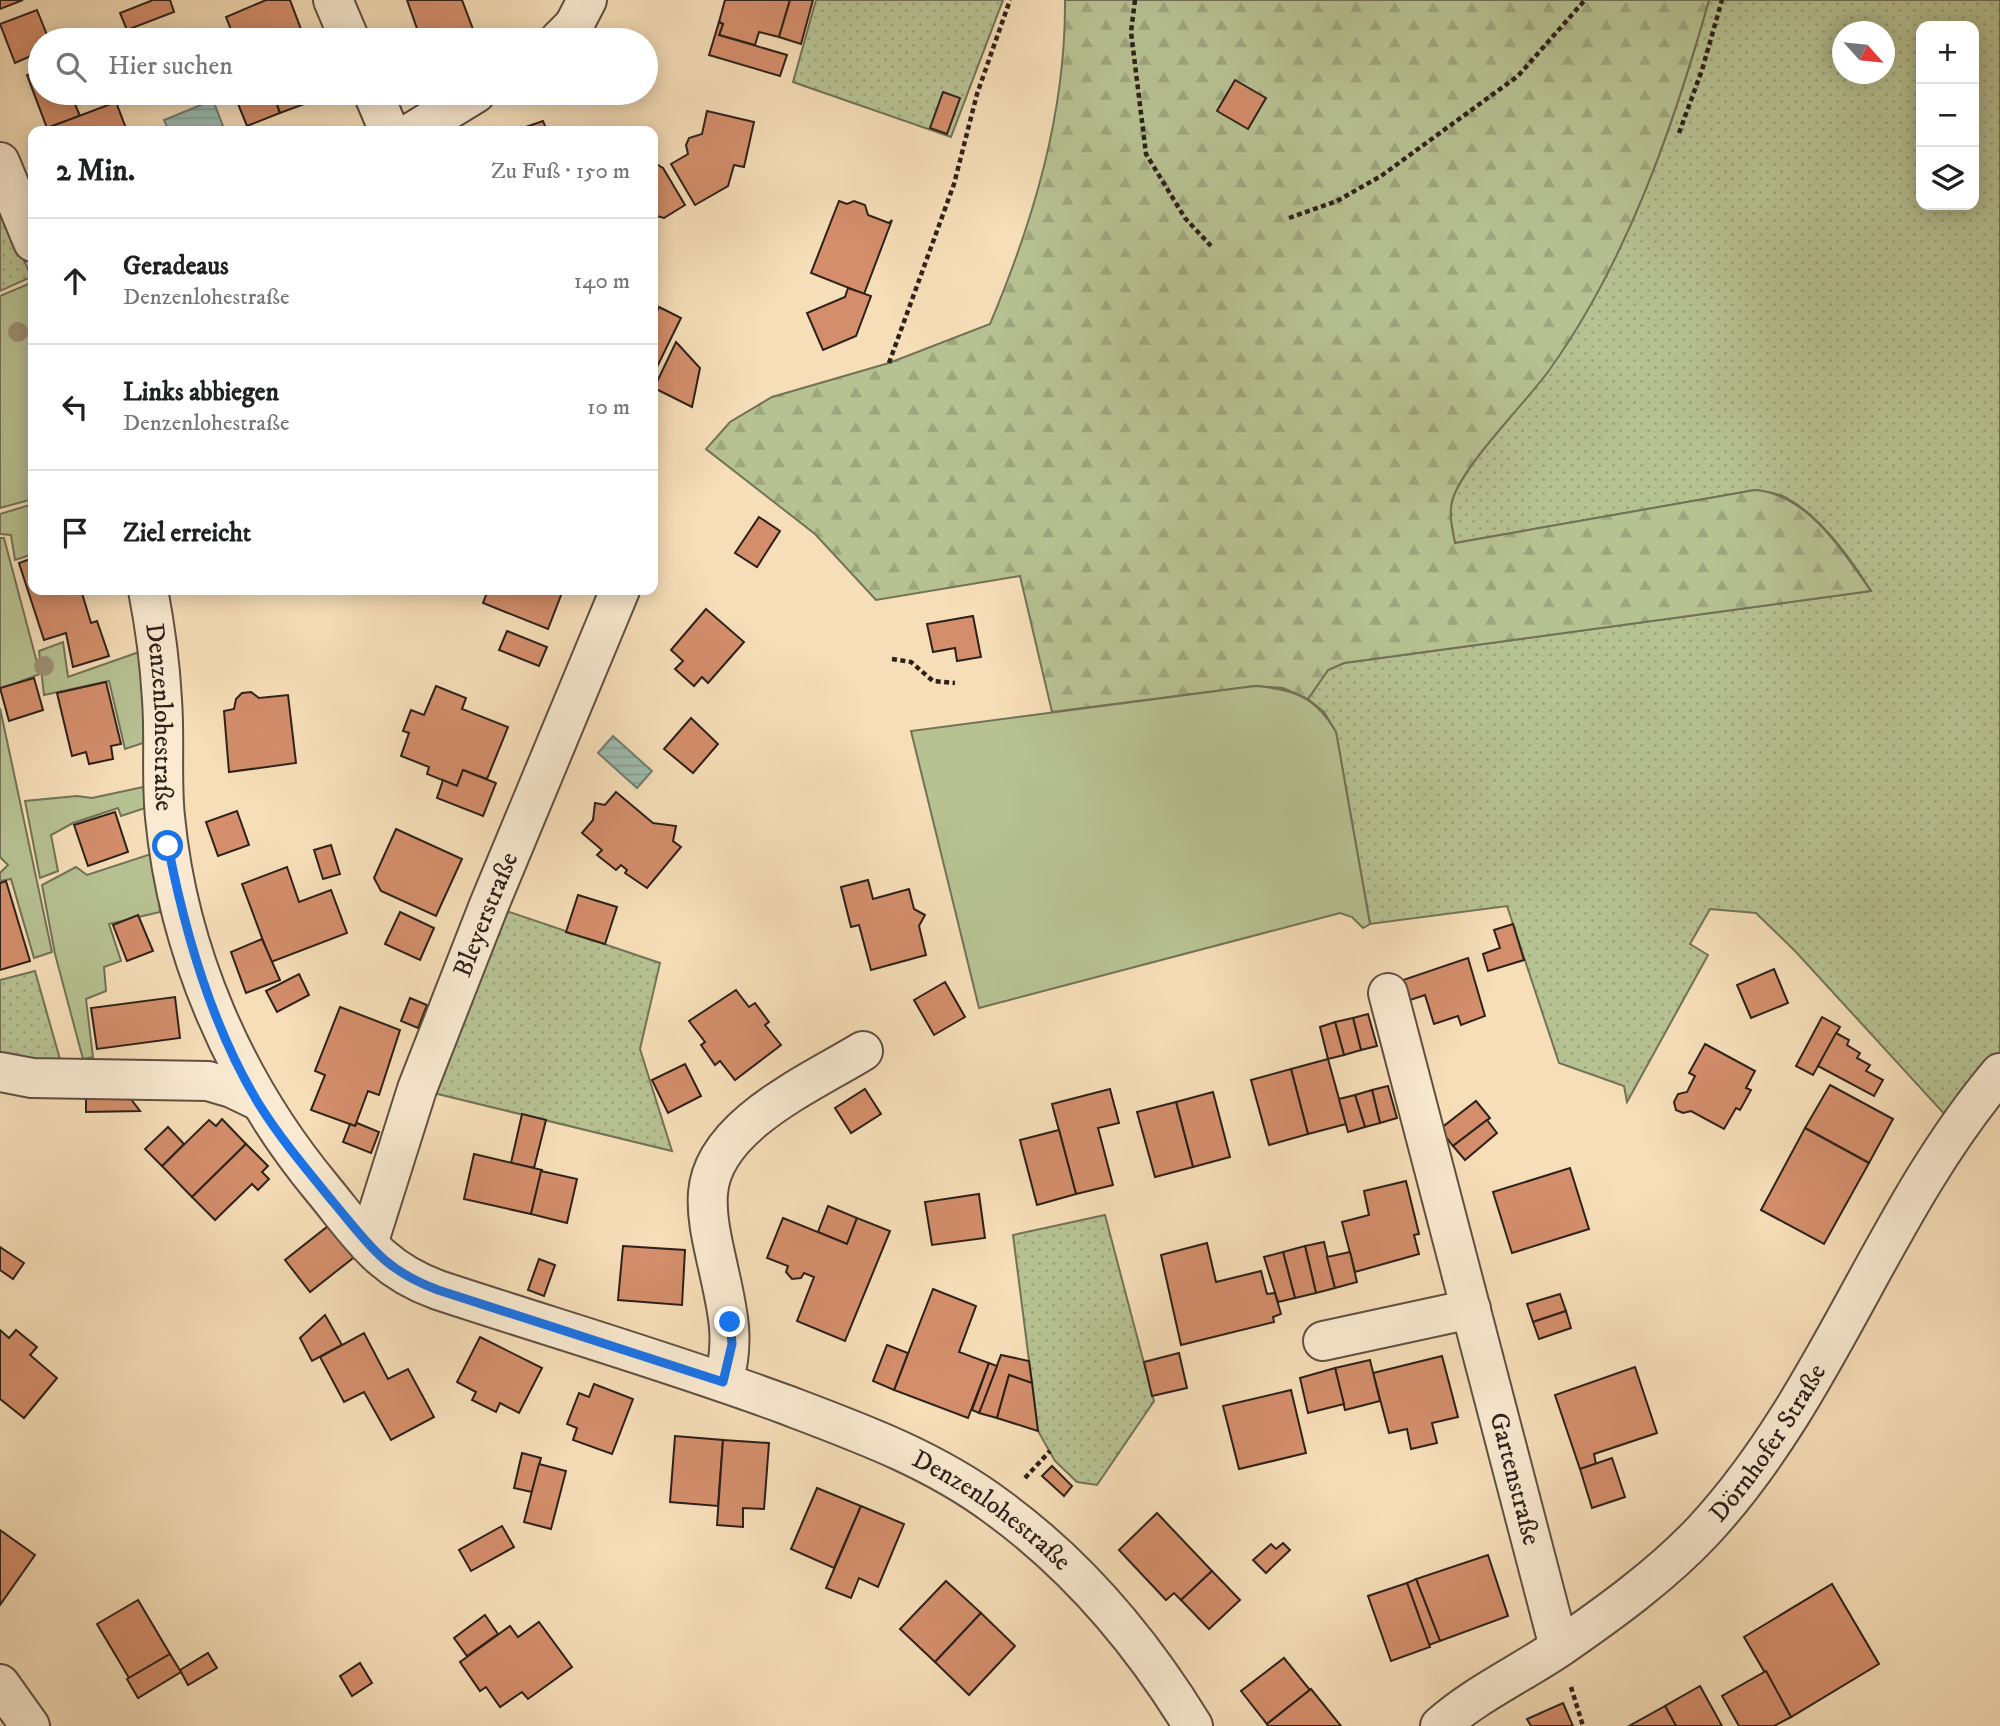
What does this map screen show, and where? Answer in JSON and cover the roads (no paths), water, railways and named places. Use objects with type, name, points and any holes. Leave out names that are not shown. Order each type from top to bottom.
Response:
[{"type":"street","points":[[333,0],[345,28]]},
{"type":"street","points":[[571,28],[587,0]]},
{"type":"street","points":[[378,105],[387,126]]},
{"type":"street","points":[[422,126],[456,105]]},
{"type":"street","points":[[0,162],[28,230]]},
{"type":"street","name":"Denzenlohestraße","points":[[149,595],[162,700],[164,812],[177,895],[193,952],[213,1005],[257,1100],[304,1166],[388,1266],[411,1280],[723,1382],[859,1432],[915,1457],[998,1507],[1079,1578],[1118,1619],[1161,1674],[1194,1726]]},
{"type":"street","name":"Bleyerstraße","points":[[368,1244],[417,1088],[489,905],[618,595]]},
{"type":"street","name":"Gartenstraße","points":[[1388,993],[1559,1647]]},
{"type":"street","points":[[723,1382],[732,1344],[711,1228],[708,1194],[714,1166],[727,1145],[747,1125],[863,1051]]},
{"type":"street","points":[[0,1072],[32,1078],[208,1081],[257,1100]]},
{"type":"street","name":"Dörnhofer Straße","points":[[1440,1726],[1458,1710],[1559,1647],[1682,1552],[1737,1490],[1777,1434],[1949,1141],[2000,1073]]},
{"type":"street","points":[[1323,1341],[1471,1309]]},
{"type":"street","points":[[0,1684],[30,1726]]}]
